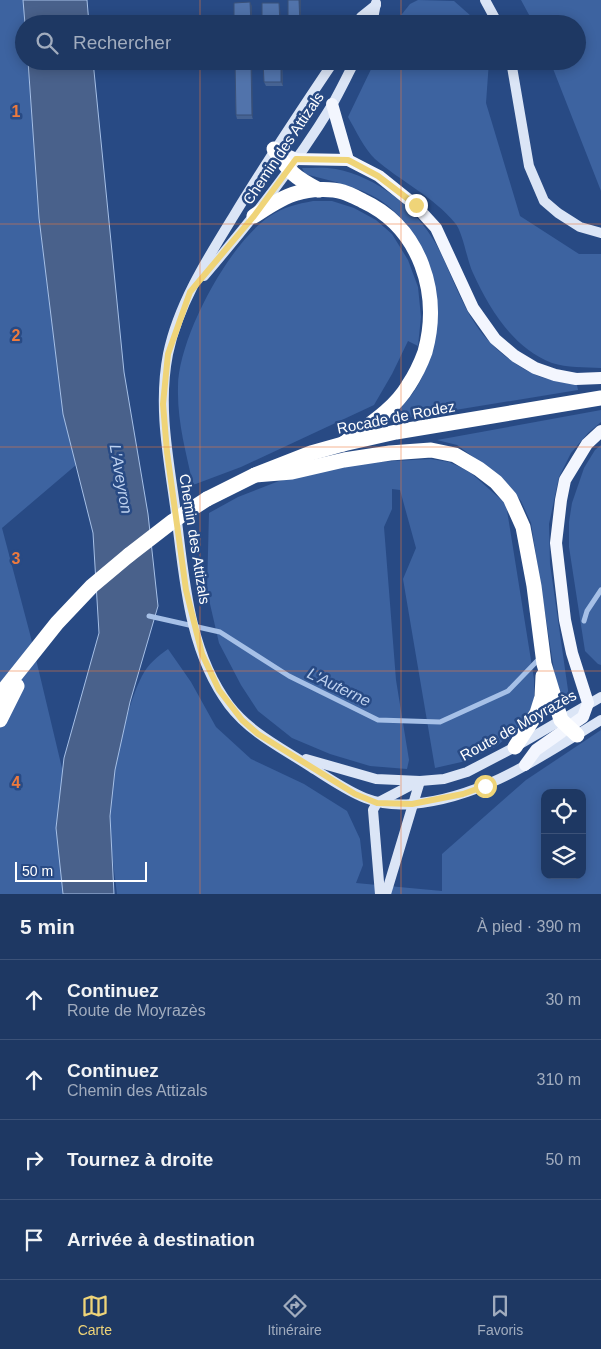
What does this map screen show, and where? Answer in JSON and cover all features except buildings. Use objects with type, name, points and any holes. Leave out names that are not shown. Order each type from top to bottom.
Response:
[{"type":"highway","points":[[274,149],[292,164],[297,178],[319,190]]},
{"type":"highway","points":[[254,216],[280,200],[298,193],[319,190],[342,191],[372,205],[399,225],[414,248],[428,281],[431,320],[424,354],[407,388],[388,410],[343,444]]},
{"type":"highway","name":"Rocade de Rodez","points":[[24,666],[57,624],[92,586],[173,521],[207,499],[255,475],[311,453],[396,432],[601,398]]},
{"type":"highway","points":[[255,475],[292,472],[390,452],[430,450],[455,455],[479,469],[496,482],[510,498],[523,527],[534,586],[544,664],[542,697],[537,713],[515,747]]},
{"type":"highway","points":[[544,664],[569,728]]},
{"type":"highway","points":[[0,698],[6,687],[24,666]]},
{"type":"highway","points":[[0,720],[24,666]]},
{"type":"main road","points":[[332,104],[348,160]]},
{"type":"main road","points":[[292,164],[348,160],[378,176],[416,205],[436,228],[474,308],[495,339],[514,356],[535,368],[555,375],[576,379],[601,378]]},
{"type":"main road","points":[[525,764],[536,750],[583,717],[588,703],[572,653],[556,543],[565,480],[588,444],[601,431]]},
{"type":"street","points":[[485,2],[493,15]]},
{"type":"street","points":[[363,15],[377,3]]},
{"type":"street","name":"Chemin des Attizals","points":[[328,70],[274,149],[213,249],[190,292],[168,354],[163,404],[167,452],[186,590],[195,630],[211,675],[229,705],[258,734],[355,794],[377,803],[412,804]]},
{"type":"street","name":"Chemin des Attizals","points":[[190,292],[254,216],[292,164],[332,104],[350,70]]},
{"type":"street","points":[[513,70],[529,166],[544,201],[558,213],[580,227],[601,234]]},
{"type":"street","name":"Route de Moyrazès","points":[[588,703],[601,697]]},
{"type":"street","name":"Route de Moyrazès","points":[[420,781],[444,778],[467,772],[515,747],[569,728],[601,720]]},
{"type":"street","name":"Chemin des Attizals","points":[[293,756],[376,779],[420,781]]},
{"type":"street","points":[[412,804],[463,794],[508,775],[525,764]]},
{"type":"street","points":[[380,894],[373,810],[377,803],[420,781]]},
{"type":"street","points":[[386,894],[420,781]]},
{"type":"shaded area","points":[[0,0],[23,0],[24,15],[15,15],[15,70],[29,70],[39,218],[63,414],[76,465],[2,528],[30,634],[92,894],[0,894]]},
{"type":"shaded area","points":[[418,0],[454,1],[470,15],[401,15],[410,4]]},
{"type":"shaded area","points":[[521,0],[601,0],[601,191],[554,70],[586,70],[586,15],[529,15]]},
{"type":"shaded area","points":[[371,70],[488,70],[486,103],[520,216],[579,254],[601,254],[601,368],[570,367],[552,363],[538,356],[514,338],[487,301],[471,268],[455,223],[427,197],[375,159],[360,139],[348,117]]},
{"type":"shaded area","points":[[302,168],[332,168],[351,173],[380,186],[394,196],[406,206],[427,230],[436,244],[470,315],[489,342],[506,357],[534,374],[577,385],[578,390],[388,421],[415,390],[427,366],[434,341],[436,314],[434,288],[427,262],[416,239],[400,217],[380,200],[353,187],[305,174]]},
{"type":"shaded area","points":[[313,201],[332,201],[354,208],[376,220],[392,234],[408,260],[418,287],[421,317],[418,346],[408,341],[374,405],[241,467],[193,485],[180,424],[178,387],[180,367],[196,318],[223,269],[238,247],[254,229],[280,210]]},
{"type":"shaded area","points":[[601,410],[601,422],[588,433],[571,453],[559,477],[549,524],[550,564],[570,704],[567,707],[562,706],[558,696],[531,523],[521,501],[503,479],[457,445],[437,440]]},
{"type":"shaded area","points":[[601,445],[601,665],[585,651],[569,547],[569,522],[572,503],[584,468],[595,450]]},
{"type":"shaded area","points":[[431,459],[449,462],[472,474],[506,504],[534,679],[534,712],[497,746],[466,761],[435,768],[403,579],[416,548],[400,490],[392,489],[392,509],[384,527],[396,680],[409,760],[407,769],[370,766],[330,754],[292,738],[258,711],[241,685],[219,643],[207,591],[209,513],[238,497],[279,481],[357,463]]},
{"type":"shaded area","points":[[168,649],[191,682],[216,727],[251,759],[304,784],[347,811],[360,839],[363,865],[356,883],[442,891],[442,854],[526,780],[601,730],[601,894],[117,894],[111,846],[110,818],[116,766],[124,726],[136,690],[142,676],[154,661]]},
{"type":"water","points":[[23,0],[87,0],[88,15],[24,15]]},
{"type":"water","name":"L'Aveyron","points":[[29,70],[94,70],[124,372],[148,514],[158,606],[130,702],[115,770],[110,816],[114,894],[63,894],[56,828],[64,758],[99,633],[93,533],[63,414],[39,218]]},
{"type":"waterway","name":"L'Auterne","points":[[584,621],[587,611],[601,590]]},
{"type":"waterway","name":"L'Auterne","points":[[149,616],[220,632],[289,676],[378,720],[440,722],[508,691],[537,661]]},
{"type":"route","points":[[416,205],[378,176],[348,160],[296,159],[254,216],[190,292],[168,354],[163,404],[167,452],[186,590],[195,630],[211,675],[229,705],[242,720],[274,745],[355,794],[377,803],[412,804],[463,794],[485,786]]}]
